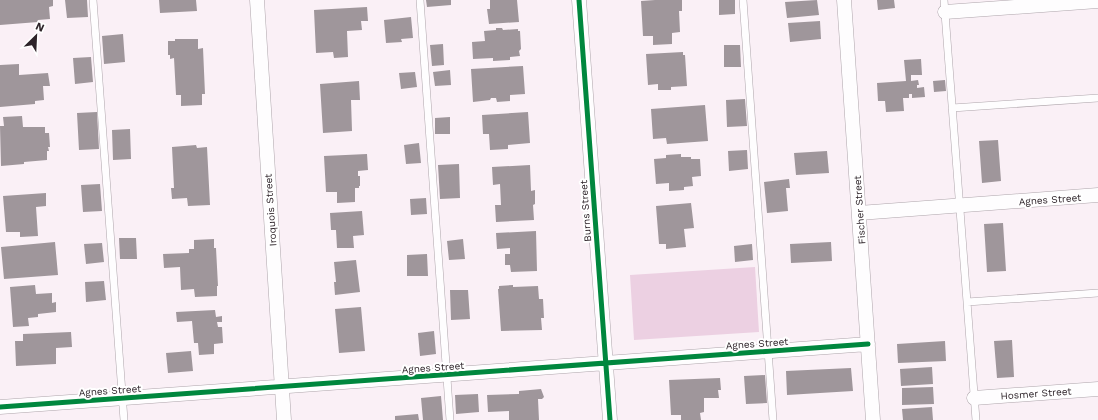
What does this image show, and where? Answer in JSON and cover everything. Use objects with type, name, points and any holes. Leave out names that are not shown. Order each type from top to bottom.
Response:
[{"type":"street","name":"Iroquois Street","points":[[257,0],[284,420]]},
{"type":"street","name":"Burns Street","points":[[579,0],[610,420]]},
{"type":"street","name":"Fischer Street","points":[[844,0],[874,420]]},
{"type":"street","points":[[945,6],[1098,1]]},
{"type":"street","name":"Agnes Street","points":[[859,213],[1098,195]]},
{"type":"street","name":"Agnes Street","points":[[0,407],[868,344]]},
{"type":"street","name":"Hosmer Street","points":[[974,398],[1098,389]]},
{"type":"lane","points":[[93,0],[124,420]]},
{"type":"lane","points":[[420,0],[450,420]]},
{"type":"lane","points":[[743,0],[773,420]]},
{"type":"lane","points":[[945,6],[976,420]]},
{"type":"lane","points":[[952,108],[1098,98]]},
{"type":"lane","points":[[967,302],[1098,293]]},
{"type":"shaded area","points":[[755,267],[759,332],[634,340],[630,275]]},
{"type":"building","points":[[0,0],[53,0],[53,6],[49,7],[50,19],[38,20],[38,22],[0,25]]},
{"type":"building","points":[[65,0],[87,0],[88,17],[67,18]]},
{"type":"building","points":[[159,0],[196,0],[197,11],[160,13]]},
{"type":"building","points":[[426,0],[451,0],[451,5],[427,7]]},
{"type":"building","points":[[490,0],[517,0],[519,22],[489,24],[487,9],[490,9]]},
{"type":"building","points":[[682,0],[682,11],[679,11],[680,32],[672,33],[672,44],[653,45],[653,36],[643,36],[641,1]]},
{"type":"building","points":[[719,0],[735,0],[735,14],[719,15]]},
{"type":"building","points":[[817,0],[819,15],[787,18],[785,2]]},
{"type":"building","points":[[877,0],[894,0],[895,8],[878,10]]},
{"type":"building","points":[[367,7],[368,21],[361,21],[362,30],[347,31],[348,57],[334,58],[333,52],[316,53],[314,10]]},
{"type":"building","points":[[411,17],[413,38],[401,39],[402,42],[386,43],[384,20]]},
{"type":"building","points":[[820,21],[821,39],[790,42],[788,23]]},
{"type":"building","points":[[496,28],[502,28],[503,30],[518,29],[518,31],[520,31],[520,56],[510,57],[510,60],[493,61],[493,58],[473,59],[472,42],[485,41],[484,31],[496,30]]},
{"type":"building","points":[[123,34],[125,62],[104,64],[102,36]]},
{"type":"building","points":[[175,39],[198,39],[198,49],[203,48],[205,94],[202,94],[202,105],[181,106],[181,95],[176,95],[174,58],[170,59],[170,55],[168,55],[168,41],[175,41]]},
{"type":"building","points":[[443,44],[444,65],[432,66],[430,45]]},
{"type":"building","points":[[724,45],[740,45],[741,67],[724,67]]},
{"type":"building","points":[[683,52],[683,55],[685,55],[687,86],[671,87],[671,90],[658,90],[658,84],[648,85],[646,54]]},
{"type":"building","points":[[91,57],[93,82],[75,84],[73,58]]},
{"type":"building","points":[[921,59],[922,75],[911,75],[911,81],[918,80],[919,85],[917,85],[917,88],[924,87],[925,97],[912,98],[912,94],[909,94],[909,98],[903,98],[904,111],[886,112],[885,101],[878,101],[877,83],[906,81],[904,60]]},
{"type":"building","points":[[19,64],[19,75],[48,73],[50,86],[43,86],[44,100],[35,101],[35,104],[0,107],[0,65]]},
{"type":"building","points":[[523,66],[525,94],[510,95],[510,101],[497,102],[496,98],[491,98],[490,100],[473,102],[471,69]]},
{"type":"building","points":[[450,70],[451,85],[435,86],[433,72]]},
{"type":"building","points":[[415,72],[417,87],[401,89],[399,73]]},
{"type":"building","points":[[945,80],[946,91],[934,92],[933,81]]},
{"type":"building","points":[[359,81],[360,100],[351,100],[352,131],[323,133],[320,84]]},
{"type":"building","points":[[745,99],[747,126],[727,127],[726,100]]},
{"type":"building","points":[[705,105],[708,141],[667,144],[666,138],[653,139],[651,109]]},
{"type":"building","points":[[97,112],[99,149],[79,150],[77,113]]},
{"type":"building","points":[[528,112],[530,143],[508,145],[508,149],[490,150],[489,134],[483,134],[482,115]]},
{"type":"building","points":[[22,116],[23,127],[45,127],[45,133],[49,133],[50,147],[48,147],[49,151],[47,151],[47,160],[1,166],[0,126],[4,126],[3,117]]},
{"type":"building","points":[[450,117],[450,134],[435,134],[435,118]]},
{"type":"building","points":[[130,129],[131,159],[113,160],[112,130]]},
{"type":"building","points":[[998,140],[1001,181],[982,183],[979,141]]},
{"type":"building","points":[[419,143],[421,163],[406,164],[404,145]]},
{"type":"building","points":[[196,145],[197,148],[207,147],[210,205],[188,206],[187,198],[172,199],[171,188],[174,188],[172,147]]},
{"type":"building","points":[[747,150],[748,169],[729,171],[728,151]]},
{"type":"building","points":[[827,151],[829,173],[796,175],[794,153]]},
{"type":"building","points":[[367,154],[368,170],[358,171],[358,176],[360,176],[360,186],[359,188],[355,188],[355,202],[337,203],[337,192],[326,192],[324,156]]},
{"type":"building","points":[[681,154],[681,157],[700,159],[701,176],[692,177],[693,186],[684,187],[684,190],[669,191],[669,183],[656,184],[654,159],[666,158],[666,155]]},
{"type":"building","points":[[459,164],[460,198],[440,199],[438,165]]},
{"type":"building","points":[[530,165],[531,191],[535,190],[535,204],[533,205],[534,220],[496,222],[495,205],[501,205],[500,184],[493,185],[492,167]]},
{"type":"building","points":[[789,179],[790,188],[786,188],[788,211],[767,213],[764,182]]},
{"type":"building","points":[[100,184],[102,211],[83,212],[81,185]]},
{"type":"building","points":[[46,193],[46,206],[36,207],[38,236],[20,237],[20,232],[6,232],[3,196]]},
{"type":"building","points":[[426,198],[427,214],[411,215],[410,199]]},
{"type":"building","points":[[691,203],[694,228],[684,229],[686,247],[666,249],[666,244],[659,244],[656,206]]},
{"type":"building","points":[[362,211],[364,235],[353,236],[354,248],[337,248],[336,230],[331,230],[330,213]]},
{"type":"building","points":[[1003,223],[1006,271],[987,272],[984,224]]},
{"type":"building","points":[[536,231],[537,271],[511,272],[510,265],[505,265],[505,254],[510,254],[510,248],[497,249],[496,233]]},
{"type":"building","points":[[119,238],[136,238],[137,259],[120,259]]},
{"type":"building","points":[[214,239],[214,248],[216,248],[218,286],[217,296],[195,297],[194,289],[181,290],[180,267],[164,268],[163,254],[189,253],[189,249],[194,249],[194,240]]},
{"type":"building","points":[[463,239],[465,259],[449,260],[447,241]]},
{"type":"building","points":[[55,242],[58,275],[4,279],[1,247]]},
{"type":"building","points":[[831,242],[832,261],[791,263],[790,244]]},
{"type":"building","points":[[102,243],[104,262],[86,264],[84,244]]},
{"type":"building","points":[[752,244],[753,260],[735,262],[734,246]]},
{"type":"building","points":[[427,254],[428,276],[407,276],[407,255]]},
{"type":"building","points":[[356,260],[360,292],[335,295],[334,282],[336,282],[334,262]]},
{"type":"building","points":[[104,281],[106,300],[86,302],[85,282]]},
{"type":"building","points":[[35,285],[36,294],[52,293],[52,303],[56,302],[56,312],[38,314],[38,317],[28,318],[29,326],[13,327],[10,287]]},
{"type":"building","points":[[513,285],[513,287],[538,286],[539,299],[543,299],[544,318],[541,318],[542,330],[501,331],[498,289],[499,286]]},
{"type":"building","points":[[450,290],[468,290],[470,319],[451,320]]},
{"type":"building","points":[[361,307],[365,351],[339,353],[335,309]]},
{"type":"building","points":[[215,310],[216,317],[222,316],[222,322],[217,322],[218,327],[222,327],[223,343],[214,344],[214,354],[199,355],[198,343],[194,343],[192,321],[177,322],[176,312]]},
{"type":"building","points":[[434,331],[436,354],[420,356],[418,333]]},
{"type":"building","points":[[71,332],[72,347],[56,348],[56,364],[16,366],[15,341],[23,341],[23,334]]},
{"type":"building","points":[[1012,340],[1014,377],[997,378],[994,341]]},
{"type":"building","points":[[945,341],[946,361],[898,363],[897,344]]},
{"type":"building","points":[[191,351],[193,371],[168,373],[166,353]]},
{"type":"building","points":[[932,367],[933,384],[901,386],[900,369]]},
{"type":"building","points":[[851,368],[853,391],[787,395],[786,371]]},
{"type":"building","points":[[765,375],[767,403],[746,404],[744,376]]},
{"type":"building","points":[[720,378],[721,390],[718,390],[719,398],[704,398],[704,412],[700,413],[701,420],[681,420],[681,415],[671,415],[669,380]]},
{"type":"building","points":[[933,387],[934,404],[902,405],[902,388]]},
{"type":"building","points":[[541,389],[544,397],[542,399],[538,399],[539,420],[509,420],[509,411],[488,412],[487,395],[519,394],[519,391]]},
{"type":"building","points":[[478,394],[479,412],[456,414],[455,395]]},
{"type":"building","points":[[441,396],[443,420],[423,420],[421,398]]},
{"type":"building","points":[[932,407],[933,420],[903,420],[902,409]]},
{"type":"building","points":[[418,414],[419,420],[395,420],[395,416]]},
{"type":"cycle path","points":[[579,0],[610,420]]},
{"type":"cycle path","points":[[0,407],[868,344]]}]
